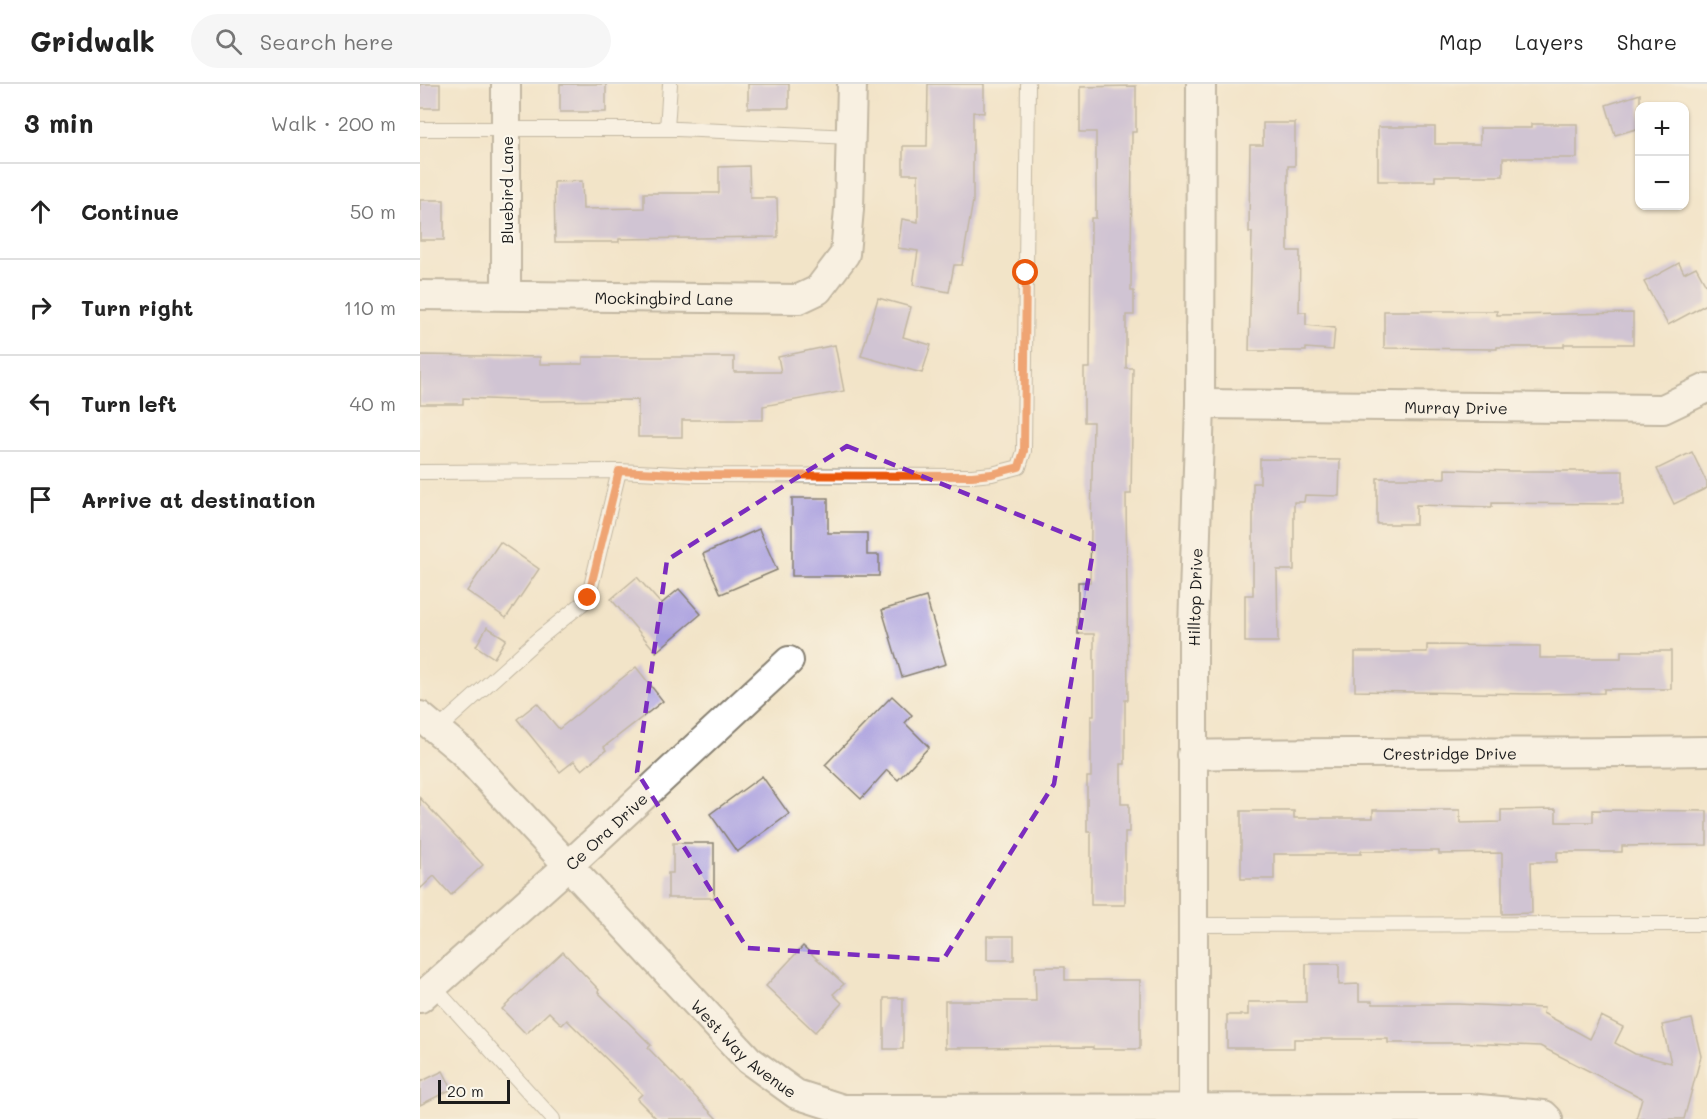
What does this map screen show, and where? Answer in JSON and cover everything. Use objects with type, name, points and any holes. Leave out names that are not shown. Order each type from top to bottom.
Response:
[{"type":"street","name":"Bluebird Lane","points":[[506,84],[506,295]]},
{"type":"street","name":"Mockingbird Lane","points":[[420,295],[800,299],[818,290],[845,254],[849,209],[852,84]]},
{"type":"street","name":"Hilltop Drive","points":[[1193,1110],[1192,755],[1193,629],[1200,404],[1201,84]]},
{"type":"street","name":"Murray Drive","points":[[1200,404],[1663,409],[1707,388]]},
{"type":"street","name":"Ce Ora Drive","points":[[427,992],[569,865],[789,661]]},
{"type":"street","name":"West Way Avenue","points":[[429,723],[462,751],[749,1060],[796,1094],[843,1114],[1469,1108],[1544,1115],[1548,1119]]},
{"type":"street","name":"Crestridge Drive","points":[[1192,755],[1310,752],[1707,751]]},
{"type":"lane","points":[[667,129],[670,84]]},
{"type":"lane","points":[[420,472],[619,471],[697,475],[972,476],[1019,467],[1024,451],[1028,84]]},
{"type":"lane","points":[[420,129],[667,129],[850,137]]},
{"type":"lane","points":[[429,723],[588,598],[619,471]]},
{"type":"lane","points":[[1192,924],[1707,924]]},
{"type":"lane","points":[[427,992],[553,1119]]},
{"type":"highlighted area","points":[[847,446],[1094,545],[1054,784],[943,960],[747,948],[637,772],[667,560]]},
{"type":"building","points":[[420,84],[440,84],[440,108],[420,108]]},
{"type":"building","points":[[560,84],[606,84],[606,112],[560,112]]},
{"type":"building","points":[[748,84],[789,84],[789,108],[748,108]]},
{"type":"building","points":[[928,84],[984,84],[984,113],[973,112],[973,201],[962,265],[954,265],[949,292],[913,285],[918,251],[898,248],[902,219],[918,222],[918,174],[903,174],[903,146],[927,146]]},
{"type":"building","points":[[1136,86],[1136,132],[1132,132],[1131,291],[1134,291],[1134,315],[1126,315],[1126,368],[1133,368],[1131,494],[1126,494],[1128,700],[1125,700],[1125,764],[1121,764],[1121,804],[1129,804],[1129,832],[1125,832],[1125,905],[1091,905],[1091,832],[1087,832],[1087,777],[1091,777],[1091,716],[1094,716],[1094,634],[1078,634],[1078,582],[1090,582],[1093,422],[1084,422],[1084,368],[1090,368],[1091,218],[1096,218],[1096,132],[1080,132],[1080,87]]},
{"type":"building","points":[[1640,94],[1640,102],[1635,102],[1635,129],[1615,135],[1606,105]]},
{"type":"building","points":[[1263,123],[1295,123],[1295,166],[1288,166],[1288,251],[1300,251],[1299,312],[1306,312],[1306,325],[1335,328],[1333,350],[1306,348],[1306,351],[1249,351],[1252,232],[1249,232],[1250,145],[1263,145]]},
{"type":"building","points":[[1531,124],[1577,124],[1577,158],[1503,158],[1503,176],[1435,176],[1435,181],[1378,181],[1378,127],[1435,127],[1435,144],[1480,144],[1480,128],[1531,128]]},
{"type":"building","points":[[749,166],[750,198],[777,198],[778,237],[555,242],[554,182],[582,181],[583,209],[644,208],[644,193],[719,193],[719,167]]},
{"type":"building","points":[[420,200],[444,200],[444,240],[420,240]]},
{"type":"building","points":[[1679,263],[1684,273],[1696,267],[1707,287],[1707,304],[1668,325],[1644,282]]},
{"type":"building","points":[[878,298],[911,307],[903,337],[931,345],[922,373],[861,356]]},
{"type":"building","points":[[1384,311],[1497,311],[1497,315],[1633,313],[1633,344],[1564,344],[1564,347],[1497,347],[1497,349],[1384,348]]},
{"type":"building","points":[[835,345],[844,391],[763,406],[763,420],[682,420],[682,437],[638,437],[638,400],[539,401],[463,398],[463,404],[420,404],[420,355],[540,357],[540,364],[583,364],[583,357],[734,357],[734,372],[781,372],[778,357]]},
{"type":"building","points":[[1692,452],[1707,483],[1707,488],[1674,504],[1657,469]]},
{"type":"building","points":[[1260,459],[1340,460],[1339,496],[1305,495],[1304,502],[1294,502],[1294,570],[1277,570],[1278,642],[1245,642],[1245,595],[1253,595],[1253,483],[1260,483]]},
{"type":"building","points":[[1445,469],[1623,471],[1623,504],[1492,503],[1492,507],[1416,505],[1416,524],[1377,524],[1377,478],[1445,478]]},
{"type":"building","points":[[792,498],[828,498],[828,533],[867,533],[867,555],[879,555],[879,576],[792,576]]},
{"type":"building","points":[[759,529],[777,570],[721,594],[703,554]]},
{"type":"building","points":[[500,542],[539,569],[506,618],[467,591]]},
{"type":"building","points":[[637,577],[661,604],[679,589],[701,614],[656,652],[611,599]]},
{"type":"building","points":[[926,597],[946,664],[902,677],[882,610]]},
{"type":"building","points":[[487,627],[506,639],[494,658],[476,646]]},
{"type":"building","points":[[1427,645],[1540,646],[1540,658],[1621,658],[1621,651],[1671,651],[1671,689],[1604,689],[1604,693],[1540,694],[1355,691],[1355,652],[1427,652]]},
{"type":"building","points":[[636,667],[663,701],[604,747],[606,750],[582,770],[574,761],[560,772],[517,719],[537,703],[559,729]]},
{"type":"building","points":[[892,696],[912,715],[905,723],[929,747],[898,780],[887,770],[861,799],[825,765]]},
{"type":"building","points":[[762,776],[789,814],[737,852],[710,814]]},
{"type":"building","points":[[420,798],[483,865],[451,895],[434,876],[420,889]]},
{"type":"building","points":[[1556,809],[1556,822],[1593,822],[1593,810],[1707,811],[1707,845],[1622,846],[1622,852],[1557,852],[1557,862],[1531,862],[1532,913],[1502,914],[1502,853],[1439,854],[1439,851],[1361,851],[1361,854],[1274,854],[1274,879],[1241,879],[1241,811],[1294,811],[1294,818],[1373,818],[1373,810],[1460,810],[1460,823],[1501,822],[1501,810]]},
{"type":"building","points":[[673,843],[714,843],[714,898],[668,898],[668,873],[673,873]]},
{"type":"building","points":[[987,936],[1014,936],[1014,960],[987,960]]},
{"type":"building","points":[[803,946],[844,984],[833,994],[842,1003],[815,1032],[766,986]]},
{"type":"building","points":[[563,952],[599,990],[598,992],[651,1045],[648,1048],[717,1119],[657,1119],[637,1099],[642,1094],[567,1020],[562,1025],[549,1012],[526,1034],[502,1009]]},
{"type":"building","points":[[1306,964],[1339,964],[1339,985],[1359,984],[1359,1001],[1372,1001],[1373,1004],[1458,1004],[1544,1008],[1543,1013],[1590,1039],[1601,1016],[1623,1027],[1615,1043],[1635,1054],[1671,1063],[1662,1025],[1692,1019],[1701,1056],[1684,1119],[1636,1119],[1642,1098],[1540,1046],[1388,1043],[1388,1039],[1294,1039],[1294,1048],[1227,1048],[1227,1015],[1248,1015],[1248,1002],[1306,1002]]},
{"type":"building","points":[[1035,967],[1065,967],[1065,980],[1140,980],[1140,1049],[945,1048],[945,1001],[1036,1001]]},
{"type":"building","points":[[884,998],[903,998],[903,1049],[884,1049]]},
{"type":"building","points":[[443,1071],[452,1089],[420,1105],[420,1082]]},
{"type":"route","points":[[588,598],[619,471],[697,475],[972,476],[1019,467],[1024,451],[1026,273]]}]
